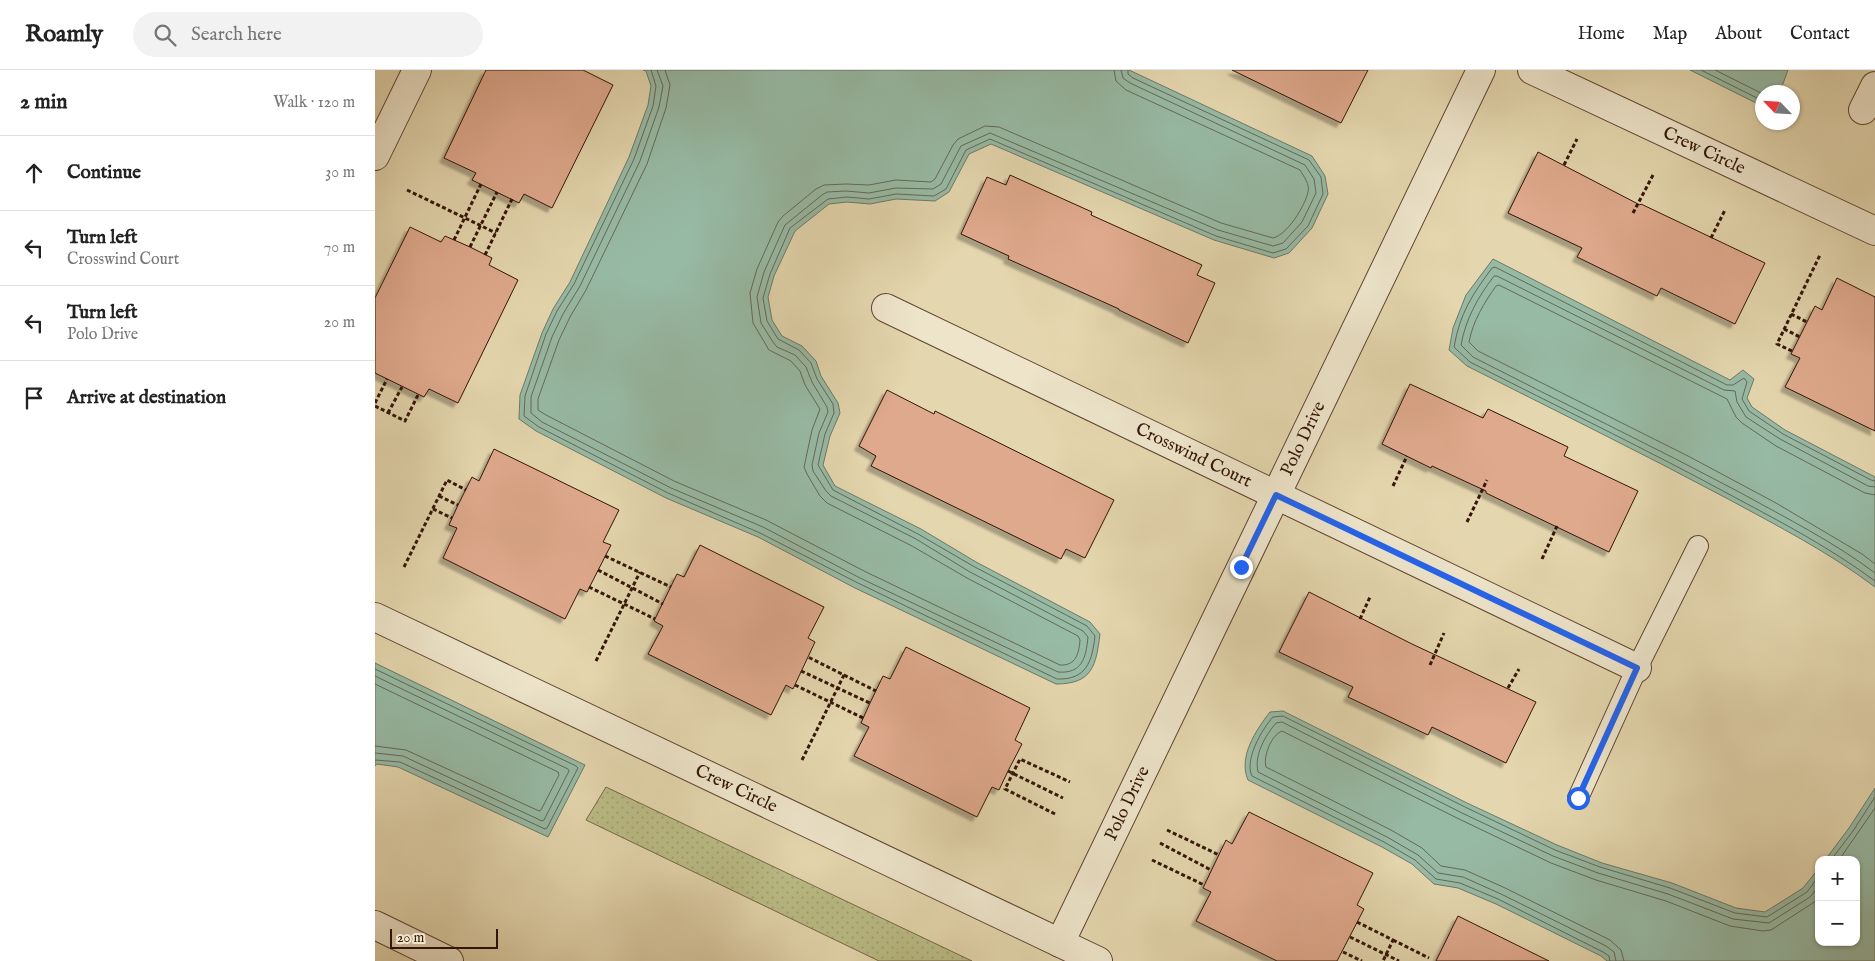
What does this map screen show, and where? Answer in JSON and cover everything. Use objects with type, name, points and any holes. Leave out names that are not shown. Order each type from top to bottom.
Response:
[{"type":"street","points":[[375,156],[417,70]]},
{"type":"street","name":"Polo Drive","points":[[1060,943],[1481,70]]},
{"type":"street","name":"Crew Circle","points":[[1532,70],[1875,230]]},
{"type":"street","points":[[1863,110],[1875,86]]},
{"type":"street","name":"Crosswind Court","points":[[886,308],[1637,668]]},
{"type":"street","name":"Crew Circle","points":[[375,617],[1098,961]]},
{"type":"street","points":[[375,926],[449,961]]},
{"type":"lane","points":[[1578,798],[1637,668],[1698,546]]},
{"type":"path","points":[[1564,165],[1577,139]]},
{"type":"path","points":[[1633,213],[1653,175]]},
{"type":"path","points":[[454,240],[481,184]]},
{"type":"path","points":[[407,190],[496,233]]},
{"type":"path","points":[[470,247],[497,192]]},
{"type":"path","points":[[485,255],[512,199]]},
{"type":"path","points":[[1711,238],[1725,210]]},
{"type":"path","points":[[1792,351],[1777,344],[1820,255]]},
{"type":"path","points":[[1791,314],[1807,322]]},
{"type":"path","points":[[1784,329],[1799,337]]},
{"type":"path","points":[[387,380],[375,405],[405,421],[418,394]]},
{"type":"path","points":[[388,413],[402,386]]},
{"type":"path","points":[[1393,486],[1407,456]]},
{"type":"path","points":[[404,567],[447,480],[466,490]]},
{"type":"path","points":[[1467,522],[1487,480]]},
{"type":"path","points":[[439,496],[458,505]]},
{"type":"path","points":[[433,509],[452,518]]},
{"type":"path","points":[[1542,559],[1557,526]]},
{"type":"path","points":[[605,556],[671,587]]},
{"type":"path","points":[[598,570],[663,604]]},
{"type":"path","points":[[596,661],[640,572]]},
{"type":"path","points":[[589,587],[655,619]]},
{"type":"path","points":[[1360,619],[1370,597]]},
{"type":"path","points":[[1430,665],[1444,633]]},
{"type":"path","points":[[808,657],[876,691]]},
{"type":"path","points":[[1508,688],[1519,669]]},
{"type":"path","points":[[801,671],[870,704]]},
{"type":"path","points":[[802,760],[844,675]]},
{"type":"path","points":[[795,685],[863,718]]},
{"type":"path","points":[[1055,814],[1005,789],[1021,759],[1070,782]]},
{"type":"path","points":[[1008,772],[1063,798]]},
{"type":"path","points":[[1167,830],[1219,855]]},
{"type":"path","points":[[1160,843],[1211,870]]},
{"type":"path","points":[[1152,860],[1204,885]]},
{"type":"path","points":[[1357,922],[1429,958]]},
{"type":"path","points":[[1350,937],[1399,961]]},
{"type":"path","points":[[1383,961],[1393,940]]},
{"type":"path","points":[[1343,952],[1362,961]]},
{"type":"shaded area","points":[[606,787],[972,961],[879,961],[586,820]]},
{"type":"water","points":[[643,70],[1129,70],[1312,156],[1325,176],[1328,194],[1312,228],[1289,253],[1274,258],[1214,240],[991,144],[969,154],[949,192],[935,201],[896,199],[870,204],[847,202],[829,204],[795,231],[774,276],[768,297],[772,320],[782,336],[802,346],[816,361],[821,376],[838,403],[840,413],[830,436],[823,465],[835,486],[921,529],[976,562],[1090,622],[1100,634],[1097,655],[1090,671],[1085,676],[1078,681],[1056,684],[855,588],[758,537],[666,498],[536,431],[519,419],[520,395],[542,333],[553,309],[570,282],[629,157],[648,105],[651,86],[646,71]]},
{"type":"water","points":[[1690,70],[1788,70],[1783,85],[1755,85],[1755,102]]},
{"type":"water","points":[[1493,259],[1730,380],[1743,370],[1754,379],[1747,398],[1752,407],[1785,430],[1875,477],[1875,587],[1822,551],[1766,519],[1467,366],[1449,350],[1453,328],[1466,295]]},
{"type":"water","points":[[375,663],[585,765],[548,837],[398,767],[377,764],[375,766]]},
{"type":"water","points":[[1283,711],[1467,803],[1557,845],[1602,863],[1672,883],[1736,908],[1765,912],[1803,888],[1815,873],[1815,946],[1860,946],[1860,856],[1828,856],[1875,788],[1875,961],[1607,961],[1601,956],[1496,904],[1458,888],[1434,884],[1412,864],[1382,847],[1248,780],[1245,771],[1247,753],[1254,735],[1270,712]]},
{"type":"building","points":[[486,70],[583,70],[613,85],[552,208],[524,194],[519,203],[472,180],[476,173],[444,158]]},
{"type":"building","points":[[1232,70],[1368,70],[1341,123]]},
{"type":"building","points":[[1538,152],[1640,205],[1765,263],[1735,324],[1661,288],[1657,296],[1577,257],[1582,248],[1508,213]]},
{"type":"building","points":[[1010,175],[1092,212],[1091,215],[1202,265],[1197,275],[1215,283],[1188,343],[1119,309],[1008,259],[1009,256],[961,234],[987,177],[1006,185]]},
{"type":"building","points":[[410,227],[441,242],[445,236],[470,247],[492,258],[489,265],[518,280],[458,403],[429,389],[424,397],[375,373],[375,298]]},
{"type":"building","points":[[1837,278],[1875,297],[1875,431],[1785,387],[1800,358],[1791,354],[1815,306],[1822,310]]},
{"type":"building","points":[[1410,384],[1483,418],[1488,409],[1568,447],[1564,456],[1638,491],[1609,552],[1486,493],[1486,491],[1432,466],[1431,468],[1382,444]]},
{"type":"building","points":[[887,390],[934,414],[935,411],[1114,500],[1085,558],[1066,549],[1061,559],[871,466],[876,456],[859,446]]},
{"type":"building","points":[[494,449],[619,510],[603,542],[611,545],[587,592],[580,589],[565,619],[443,558],[457,528],[449,525],[458,505],[472,477],[479,481]]},
{"type":"building","points":[[700,545],[824,607],[808,638],[815,642],[793,689],[786,685],[771,715],[648,654],[663,626],[654,621],[677,574],[684,577]]},
{"type":"building","points":[[1309,592],[1412,644],[1536,702],[1506,763],[1432,727],[1428,735],[1348,697],[1353,687],[1279,652]]},
{"type":"building","points":[[906,647],[1030,708],[1015,740],[1022,744],[999,790],[992,787],[977,817],[854,756],[869,727],[861,723],[870,703],[883,676],[890,679]]},
{"type":"building","points":[[1249,812],[1373,873],[1357,905],[1364,909],[1337,961],[1277,961],[1196,921],[1211,892],[1203,888],[1226,840],[1232,844]]},
{"type":"building","points":[[1458,916],[1549,961],[1436,961]]},
{"type":"route","points":[[1241,567],[1276,495],[1637,668],[1578,798]]}]
